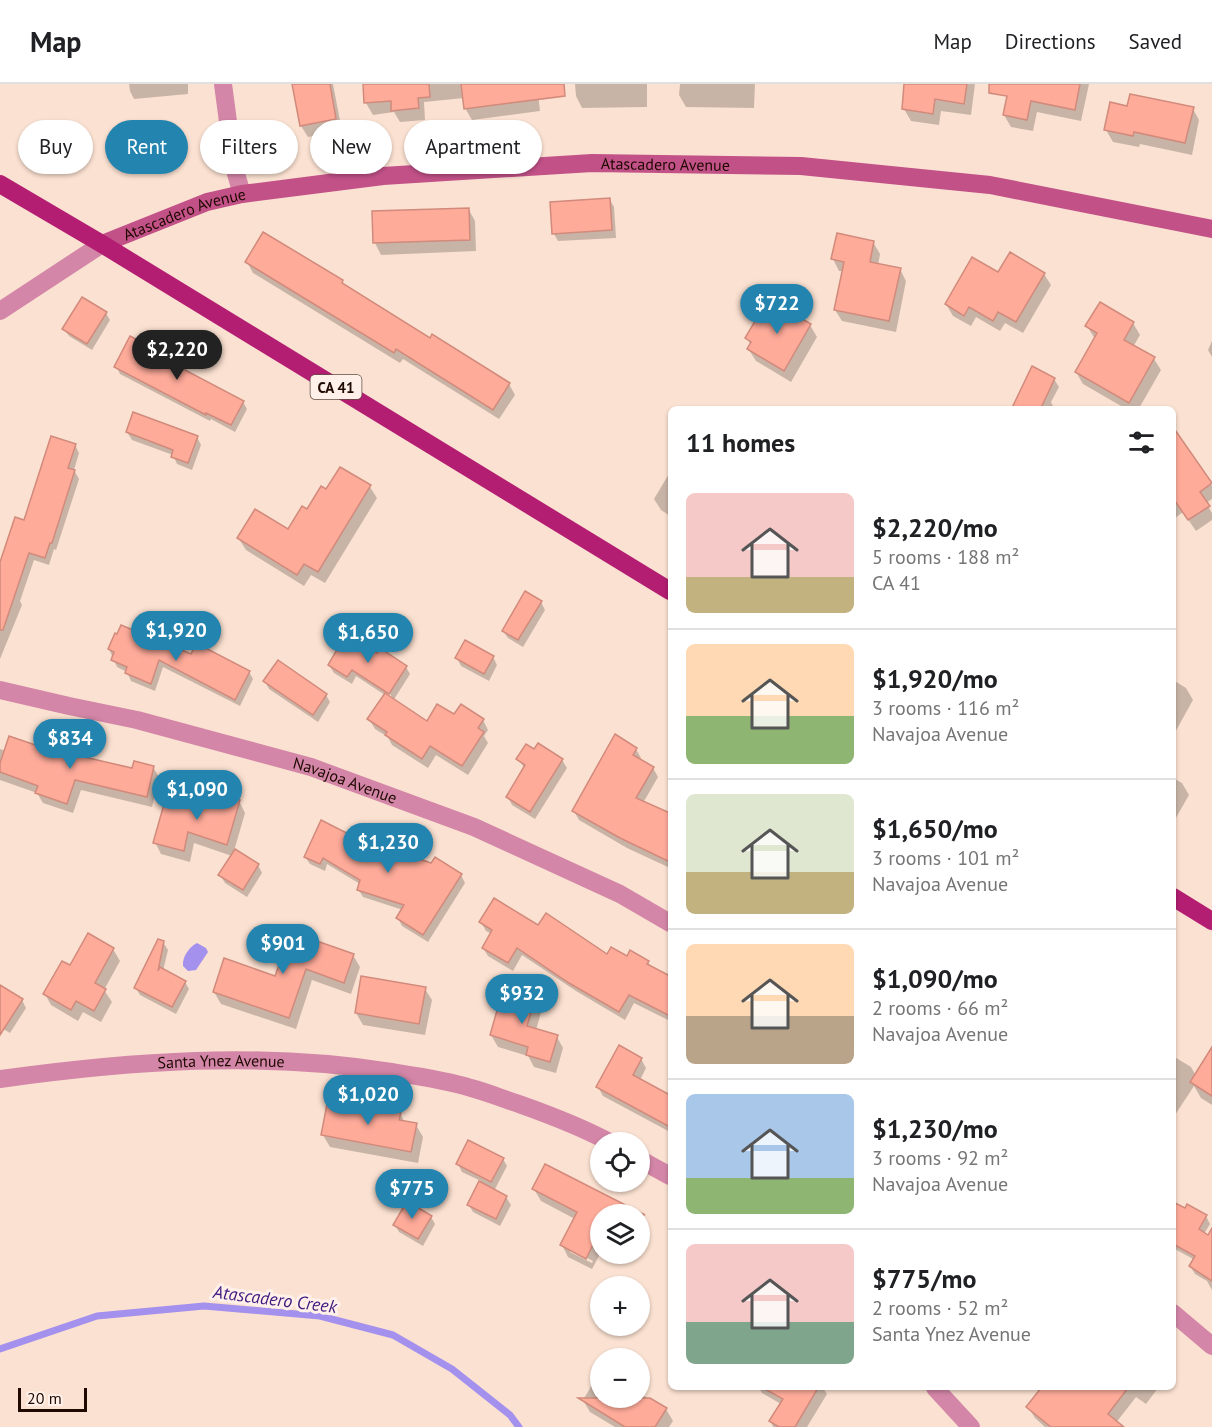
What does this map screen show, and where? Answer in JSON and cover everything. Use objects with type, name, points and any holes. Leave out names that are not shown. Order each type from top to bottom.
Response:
[{"type":"main road","name":"Atascadero Avenue","points":[[102,244],[207,202],[242,195],[382,176],[592,163],[801,166],[990,185],[1212,229]]},
{"type":"main road","name":"CA 41","points":[[0,184],[668,590]]},
{"type":"main road","points":[[1176,899],[1212,921]]},
{"type":"street","points":[[223,84],[234,167],[242,195]]},
{"type":"street","name":"Atascadero Avenue","points":[[0,311],[102,244]]},
{"type":"street","name":"Navajoa Avenue","points":[[0,690],[138,720],[311,767],[474,827],[620,894],[668,922]]},
{"type":"street","name":"Santa Ynez Avenue","points":[[0,1079],[82,1068],[211,1059],[348,1065],[470,1087],[590,1132]]},
{"type":"street","points":[[650,1165],[668,1175]]},
{"type":"street","points":[[1176,1316],[1212,1346]]},
{"type":"street","points":[[936,1390],[971,1427]]},
{"type":"shaded area","points":[[197,943],[206,948],[208,952],[196,970],[188,971],[183,966],[184,959]]},
{"type":"building","points":[[292,84],[330,84],[336,119],[310,120],[310,124],[300,126]]},
{"type":"building","points":[[363,84],[429,84],[430,97],[418,98],[419,108],[391,111],[391,101],[364,103]]},
{"type":"building","points":[[461,84],[564,84],[565,96],[464,109]]},
{"type":"building","points":[[904,84],[967,84],[964,104],[935,99],[933,114],[902,109]]},
{"type":"building","points":[[989,84],[1080,84],[1075,110],[1031,101],[1027,120],[1003,115],[1007,96],[989,93]]},
{"type":"building","points":[[1130,94],[1194,107],[1185,143],[1134,132],[1133,136],[1104,130],[1110,102],[1127,106]]},
{"type":"building","points":[[610,198],[612,230],[552,234],[550,202]]},
{"type":"building","points":[[469,208],[470,240],[373,243],[372,211]]},
{"type":"building","points":[[263,232],[343,280],[342,283],[430,338],[432,334],[510,383],[493,410],[396,349],[394,353],[245,262]]},
{"type":"building","points":[[837,233],[874,241],[870,262],[901,268],[889,321],[834,310],[844,262],[831,259]]},
{"type":"building","points":[[1010,252],[1045,273],[1016,322],[998,312],[993,321],[969,307],[964,316],[945,304],[972,257],[998,272]]},
{"type":"building","points":[[82,297],[107,312],[87,344],[62,329]]},
{"type":"building","points":[[768,299],[811,324],[784,371],[747,349],[751,342],[745,338]]},
{"type":"building","points":[[1100,302],[1134,322],[1124,340],[1155,357],[1129,403],[1075,372],[1097,333],[1085,326]]},
{"type":"building","points":[[130,336],[185,365],[183,369],[244,401],[231,425],[206,413],[206,415],[114,367]]},
{"type":"building","points":[[1032,366],[1055,378],[1042,406],[1013,406]]},
{"type":"building","points":[[133,412],[198,436],[188,463],[171,457],[173,450],[126,432]]},
{"type":"building","points":[[1176,431],[1212,483],[1200,492],[1210,506],[1188,520],[1176,502]]},
{"type":"building","points":[[51,436],[76,444],[68,468],[75,470],[45,558],[29,553],[3,630],[0,630],[0,562],[15,517],[24,520]]},
{"type":"building","points":[[340,467],[371,485],[318,572],[304,564],[297,575],[237,538],[255,509],[288,529],[302,506],[307,509],[321,486],[326,489]]},
{"type":"building","points":[[525,591],[542,601],[518,640],[502,631]]},
{"type":"building","points":[[121,625],[191,654],[196,643],[250,671],[235,700],[159,660],[151,684],[125,673],[127,667],[111,660],[114,652],[108,649]]},
{"type":"building","points":[[346,634],[377,653],[380,648],[407,666],[389,694],[352,670],[347,677],[328,665]]},
{"type":"building","points":[[465,640],[494,656],[484,674],[455,658]]},
{"type":"building","points":[[278,660],[327,694],[313,715],[263,681]]},
{"type":"building","points":[[385,693],[427,721],[437,704],[454,714],[461,704],[484,719],[478,728],[484,732],[462,766],[430,746],[422,759],[385,735],[387,732],[367,719]]},
{"type":"building","points":[[615,734],[637,748],[633,755],[654,767],[636,798],[668,812],[668,861],[620,838],[572,811]]},
{"type":"building","points":[[9,736],[50,750],[54,741],[86,752],[84,757],[132,768],[134,761],[154,766],[147,797],[75,780],[67,804],[35,793],[38,786],[0,772],[0,763]]},
{"type":"building","points":[[538,743],[563,759],[530,812],[506,797],[525,765],[516,759],[526,744],[534,749]]},
{"type":"building","points":[[206,791],[240,800],[227,845],[188,832],[184,851],[153,843],[166,797],[200,809]]},
{"type":"building","points":[[321,820],[372,846],[373,843],[431,863],[435,857],[462,874],[423,935],[396,918],[404,905],[357,890],[360,880],[323,858],[320,864],[304,857]]},
{"type":"building","points":[[235,849],[259,864],[243,890],[218,875]]},
{"type":"building","points":[[494,898],[538,925],[546,913],[607,954],[611,947],[627,956],[630,950],[649,961],[647,964],[668,975],[668,1015],[629,995],[619,1012],[569,983],[517,948],[508,963],[482,948],[492,930],[479,922]]},
{"type":"building","points":[[291,932],[354,954],[344,983],[306,969],[289,1018],[213,992],[224,958],[275,976]]},
{"type":"building","points":[[88,933],[114,948],[95,983],[106,989],[94,1011],[76,1001],[71,1010],[43,994],[62,961],[70,965]]},
{"type":"building","points":[[158,939],[164,941],[158,971],[160,967],[186,981],[172,1007],[134,988]]},
{"type":"building","points":[[361,976],[426,987],[419,1024],[355,1013]]},
{"type":"building","points":[[0,985],[23,999],[0,1035]]},
{"type":"building","points":[[504,986],[536,996],[527,1026],[558,1035],[550,1062],[526,1055],[528,1047],[490,1035]]},
{"type":"building","points":[[619,1045],[642,1058],[633,1075],[668,1094],[668,1126],[596,1087]]},
{"type":"building","points":[[1212,1047],[1212,1096],[1190,1082]]},
{"type":"building","points":[[328,1099],[401,1112],[399,1120],[417,1123],[411,1152],[321,1135]]},
{"type":"building","points":[[468,1140],[504,1158],[491,1182],[456,1164]]},
{"type":"building","points":[[545,1164],[590,1187],[590,1192],[600,1192],[623,1204],[590,1204],[590,1251],[586,1259],[560,1245],[577,1212],[532,1189]]},
{"type":"building","points":[[479,1181],[507,1196],[496,1219],[467,1205]]},
{"type":"building","points":[[407,1201],[432,1216],[418,1239],[393,1225]]},
{"type":"building","points":[[1176,1204],[1185,1208],[1187,1204],[1207,1215],[1199,1229],[1208,1235],[1212,1228],[1212,1281],[1189,1266],[1195,1256],[1176,1246]]},
{"type":"building","points":[[767,1390],[817,1390],[795,1427],[779,1427],[769,1421],[783,1399]]},
{"type":"building","points":[[1039,1390],[1126,1390],[1108,1414],[1124,1427],[1051,1427],[1026,1407]]},
{"type":"building","points":[[578,1398],[590,1398],[590,1405]]},
{"type":"building","points":[[650,1398],[667,1408],[655,1427],[625,1427],[594,1408],[650,1408]]},
{"type":"waterway","name":"Atascadero Creek","points":[[0,1349],[97,1316],[204,1306],[320,1316],[393,1335],[452,1369],[510,1415],[519,1427]]}]
